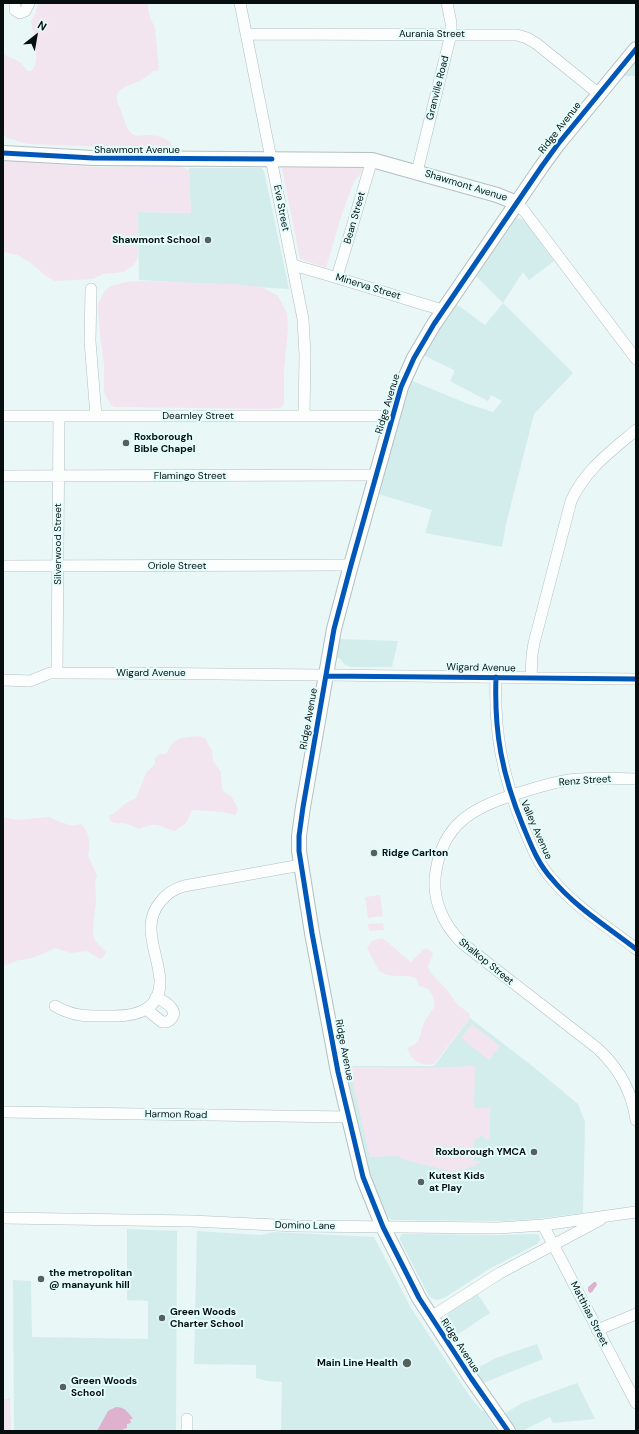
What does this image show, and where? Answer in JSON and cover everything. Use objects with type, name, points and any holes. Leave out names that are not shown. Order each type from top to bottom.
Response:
[{"type":"main road","name":"Ridge Avenue","points":[[508,1431],[431,1317],[383,1227],[364,1177],[348,1117],[320,980],[301,865],[299,844],[303,806],[334,629],[392,416],[409,368],[442,311],[551,153],[636,49]]},
{"type":"main road","name":"Shawmont Avenue","points":[[3,153],[93,158],[272,158],[372,160],[501,196],[516,203]]},
{"type":"street","points":[[15,3],[15,10],[20,12],[25,11],[29,3]]},
{"type":"street","name":"Eva Street","points":[[240,3],[305,330],[304,415]]},
{"type":"street","name":"Granville Road","points":[[417,172],[451,34],[451,23],[447,3]]},
{"type":"street","name":"Aurania Street","points":[[246,34],[512,35],[528,38],[537,44],[599,94]]},
{"type":"street","name":"Bean Street","points":[[338,277],[372,160]]},
{"type":"street","name":"Shawmont Avenue","points":[[516,203],[525,212],[636,359]]},
{"type":"street","name":"Minerva Street","points":[[292,265],[338,277],[442,311]]},
{"type":"street","points":[[92,289],[90,341],[96,416]]},
{"type":"street","name":"Dearnley Street","points":[[3,416],[392,416]]},
{"type":"street","name":"Silverwood Street","points":[[57,673],[59,416]]},
{"type":"street","points":[[530,678],[534,643],[571,501],[587,474],[636,430]]},
{"type":"street","name":"Flamingo Street","points":[[3,476],[376,475]]},
{"type":"street","name":"Oriole Street","points":[[3,566],[351,565]]},
{"type":"street","name":"Wigard Avenue","points":[[3,680],[30,681],[57,673],[636,679]]},
{"type":"street","name":"Valley Avenue","points":[[496,677],[498,737],[502,761],[511,795],[533,849],[551,878],[574,901],[636,949]]},
{"type":"street","name":"Renz Street","points":[[511,795],[546,784],[569,780],[636,778]]},
{"type":"street","name":"Shalkop Street","points":[[511,795],[474,810],[460,822],[448,837],[439,857],[435,875],[436,896],[442,915],[451,931],[468,949],[606,1056],[619,1072],[626,1085],[633,1105],[636,1120]]},
{"type":"street","points":[[55,1006],[64,1011],[78,1015],[125,1016],[139,1013],[146,1009],[156,997],[160,981],[151,937],[150,923],[154,910],[167,894],[184,886],[301,865]]},
{"type":"street","points":[[146,1009],[162,1022],[168,1022],[171,1019],[173,1016],[172,1009],[156,997]]},
{"type":"street","name":"Harmon Road","points":[[3,1112],[348,1117]]},
{"type":"street","name":"Domino Lane","points":[[3,1218],[192,1221],[270,1225],[498,1228],[543,1225],[636,1212]]},
{"type":"street","name":"Domino Lane","points":[[431,1317],[500,1273],[606,1217]]},
{"type":"street","name":"Matthias Street","points":[[543,1225],[636,1403]]},
{"type":"street","points":[[597,1330],[636,1314]]},
{"type":"street","points":[[187,1419],[187,1431]]},
{"type":"shaded area","points":[[38,3],[147,3],[150,17],[155,28],[159,68],[157,71],[153,71],[142,80],[120,90],[117,93],[117,102],[129,131],[137,136],[150,135],[160,137],[170,142],[172,145],[170,147],[132,148],[28,144],[7,138],[3,133],[3,54],[20,62],[28,71],[31,71],[34,67],[36,62],[36,48],[31,21],[36,13]]},
{"type":"shaded area","points":[[636,59],[636,76],[623,76]]},
{"type":"shaded area","points":[[3,160],[93,167],[180,166],[189,170],[191,213],[138,212],[138,256],[135,263],[130,268],[123,272],[103,274],[93,279],[55,281],[47,277],[31,263],[18,255],[3,252]]},
{"type":"shaded area","name":"Shawmont School","points":[[189,168],[261,168],[264,171],[289,289],[139,280],[138,212],[191,213]]},
{"type":"shaded area","points":[[282,168],[365,169],[354,181],[341,217],[326,268],[300,259]]},
{"type":"shaded area","points":[[514,218],[518,218],[525,221],[554,261],[529,280],[523,272],[503,303],[475,275]]},
{"type":"shaded area","points":[[140,281],[233,284],[262,287],[278,296],[287,313],[288,329],[284,372],[284,404],[281,408],[114,407],[110,404],[104,392],[104,365],[98,304],[104,292],[111,286],[126,282]]},
{"type":"shaded area","points":[[503,303],[573,373],[534,414],[506,524],[502,547],[425,533],[432,510],[378,494],[410,380],[468,404],[493,412],[502,401],[491,395],[488,401],[450,381],[454,370],[423,355],[456,304],[485,325]]},
{"type":"shaded area","points":[[339,639],[398,641],[392,667],[351,667],[345,665],[339,658],[336,658]]},
{"type":"shaded area","points":[[198,736],[205,738],[212,751],[213,761],[221,772],[223,791],[232,797],[238,809],[235,815],[223,812],[195,810],[192,811],[186,823],[175,831],[158,825],[151,825],[139,829],[132,825],[115,823],[109,819],[109,816],[131,800],[135,799],[146,773],[155,764],[156,757],[160,754],[166,754],[173,742],[181,738]]},
{"type":"shaded area","points":[[3,817],[17,820],[49,817],[72,826],[81,824],[84,827],[89,839],[88,856],[97,875],[95,884],[96,900],[93,933],[95,940],[106,952],[103,958],[100,959],[87,951],[71,953],[55,948],[35,957],[19,960],[3,966]]},
{"type":"shaded area","points":[[380,895],[383,916],[368,918],[365,897]]},
{"type":"shaded area","points":[[383,923],[384,930],[369,931],[368,924]]},
{"type":"shaded area","points":[[381,938],[387,941],[411,962],[424,949],[427,948],[432,952],[433,955],[428,966],[430,972],[448,991],[457,1004],[470,1014],[469,1019],[434,1064],[429,1065],[417,1062],[411,1056],[407,1048],[417,1042],[427,1018],[434,1008],[434,1000],[432,995],[428,989],[419,986],[416,978],[394,976],[384,974],[379,971],[367,948],[372,941]]},
{"type":"shaded area","points":[[470,1018],[531,1065],[578,1104],[585,1122],[583,1213],[504,1221],[392,1220],[388,1217],[371,1179],[344,1066],[434,1066]]},
{"type":"shaded area","points":[[472,1024],[500,1046],[489,1060],[461,1038]]},
{"type":"shaded area","points":[[475,1066],[474,1108],[490,1108],[489,1139],[486,1140],[482,1135],[474,1141],[474,1161],[481,1162],[464,1170],[449,1171],[402,1159],[398,1156],[370,1157],[349,1067],[423,1068]]},
{"type":"shaded area","name":"Green Woods Charter School","points":[[127,1229],[177,1231],[176,1431],[14,1431],[13,1280],[31,1281],[32,1337],[148,1339],[148,1301],[127,1300]]},
{"type":"shaded area","points":[[197,1231],[260,1235],[275,1232],[374,1237],[411,1308],[471,1398],[482,1411],[484,1411],[497,1431],[281,1431],[282,1382],[267,1381],[256,1378],[256,1365],[194,1364]]},
{"type":"shaded area","points":[[402,1234],[535,1234],[539,1235],[540,1240],[537,1244],[489,1269],[444,1298],[437,1300],[431,1298],[428,1294],[400,1240]]},
{"type":"shaded area","points":[[596,1282],[597,1285],[590,1293],[588,1291],[588,1287]]},
{"type":"shaded area","points":[[477,1293],[490,1313],[455,1336],[447,1324],[448,1314]]},
{"type":"shaded area","points":[[537,1344],[543,1359],[483,1383],[474,1370],[496,1358]]},
{"type":"shaded area","points":[[577,1383],[595,1419],[553,1423],[550,1417],[522,1431],[515,1431],[504,1414],[522,1403]]},
{"type":"shaded area","points":[[10,1398],[11,1431],[3,1431],[3,1400]]},
{"type":"shaded area","points":[[116,1407],[122,1408],[128,1412],[133,1419],[130,1419],[131,1423],[127,1424],[127,1428],[123,1429],[124,1431],[97,1431],[108,1411]]},
{"type":"cycle path","points":[[508,1431],[471,1378],[419,1298],[383,1227],[363,1177],[338,1072],[312,933],[299,851],[299,836],[334,629],[401,387],[414,358],[434,324],[542,166],[558,144],[636,49]]},
{"type":"cycle path","points":[[3,153],[93,158],[272,159]]},
{"type":"cycle path","points":[[326,676],[636,679]]},
{"type":"cycle path","points":[[496,677],[496,716],[501,753],[516,807],[535,854],[547,873],[571,899],[636,949]]},
{"type":"place","name":"Shawmont School","points":[[208,240]]},
{"type":"place","name":"Roxborough Bible Chapel","points":[[126,443]]},
{"type":"place","name":"Ridge Carlton","points":[[374,853]]},
{"type":"place","name":"Roxborough YMCA","points":[[534,1152]]},
{"type":"place","name":"Kutest Kids at Play","points":[[421,1182]]},
{"type":"place","name":"the metropolitan @ manayunk hill","points":[[41,1279]]},
{"type":"place","name":"Green Woods Charter School","points":[[162,1318]]},
{"type":"place","name":"Main Line Health","points":[[407,1363]]},
{"type":"place","name":"Green Woods School","points":[[63,1387]]}]
